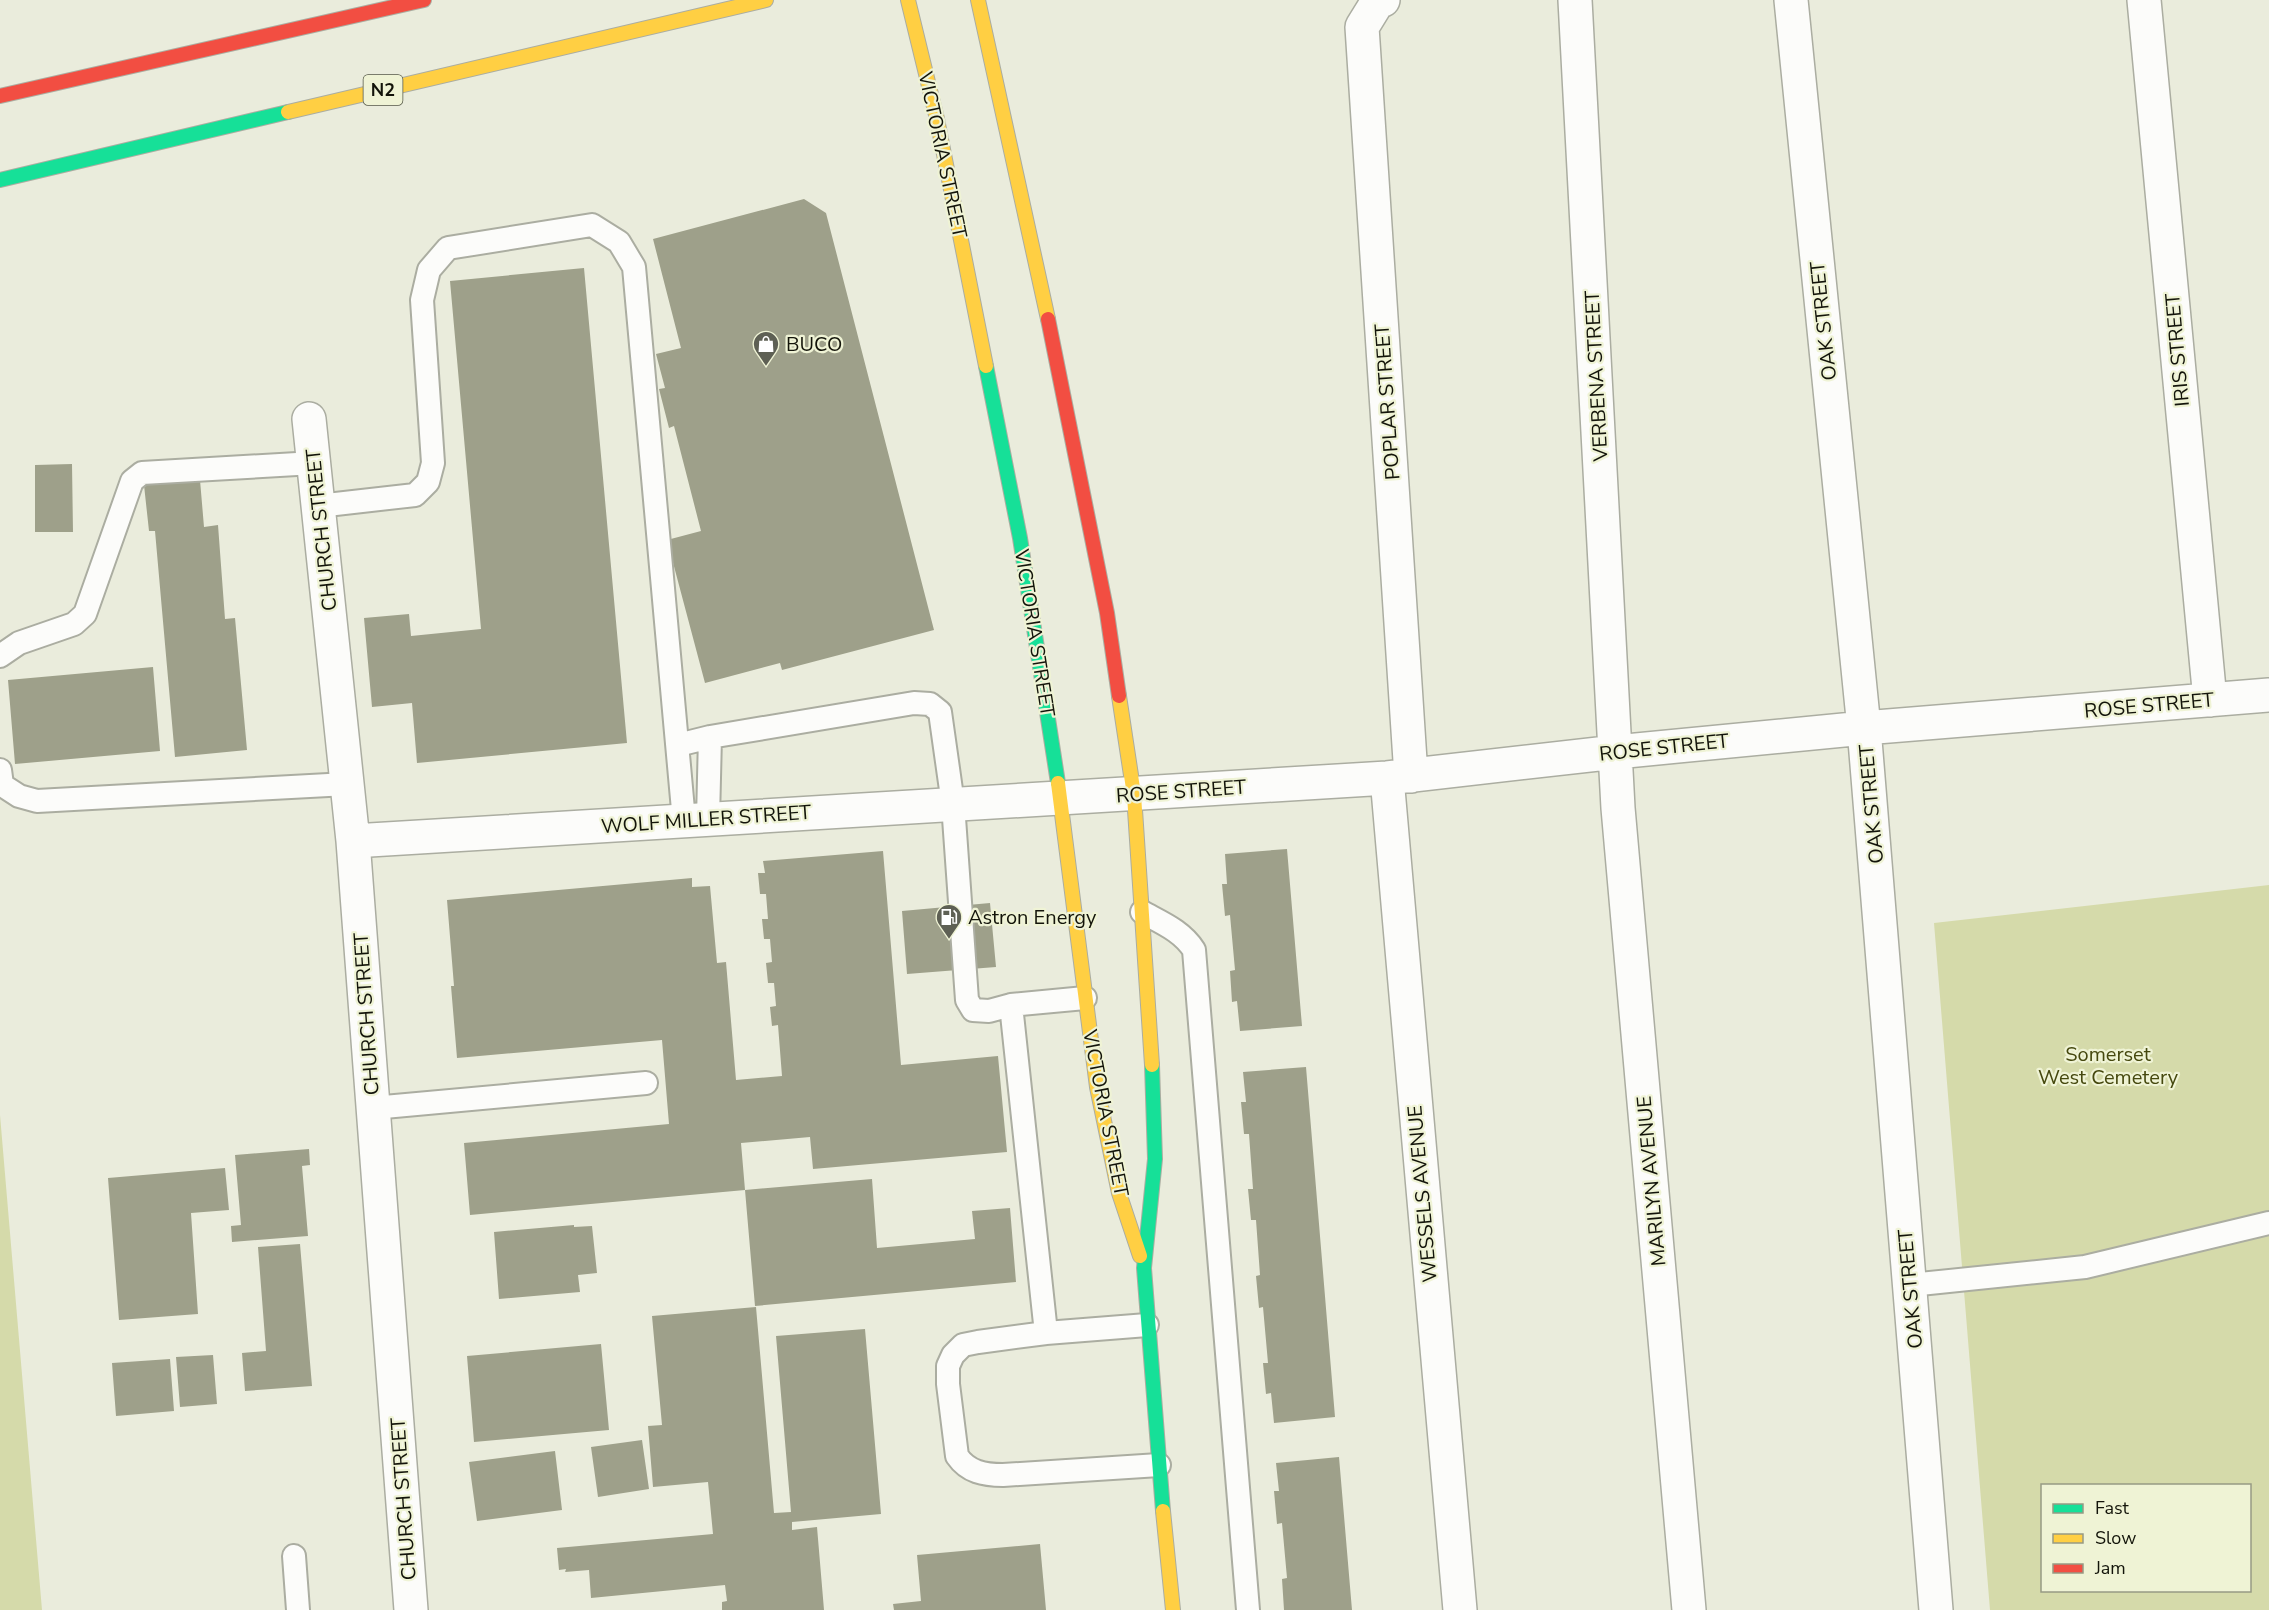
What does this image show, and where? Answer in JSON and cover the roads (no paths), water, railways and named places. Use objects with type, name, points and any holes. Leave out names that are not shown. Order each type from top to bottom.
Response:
[{"type":"main road","points":[[0,96],[424,0]]},
{"type":"main road","name":"N2","points":[[0,180],[766,0]]},
{"type":"main road","name":"VICTORIA STREET","points":[[908,0],[937,119],[1020,538],[1060,797],[1097,1088],[1119,1193],[1144,1268]]},
{"type":"main road","name":"VICTORIA STREET","points":[[978,0],[1064,393],[1107,613],[1134,795],[1154,1091],[1155,1159],[1144,1268],[1173,1610]]},
{"type":"street","name":"POPLAR STREET","points":[[1383,0],[1378,1],[1362,27],[1399,777]]},
{"type":"street","name":"VERBENA STREET","points":[[1575,0],[1616,752]]},
{"type":"street","name":"OAK STREET","points":[[1791,0],[1864,728],[1936,1610]]},
{"type":"street","name":"IRIS STREET","points":[[2145,0],[2210,700]]},
{"type":"street","name":"CHURCH STREET","points":[[309,419],[353,841],[411,1610]]},
{"type":"street","name":"ROSE STREET","points":[[1060,797],[1134,795],[1399,777],[1616,752],[1864,728],[2269,695]]},
{"type":"street","name":"MARILYN AVENUE","points":[[1616,752],[1619,819],[1689,1610]]},
{"type":"street","name":"WESSELS AVENUE","points":[[1399,777],[1460,1610]]},
{"type":"street","name":"WOLF MILLER STREET","points":[[353,841],[1060,797]]},
{"type":"lane","points":[[318,506],[415,495],[429,482],[433,463],[422,300],[429,270],[448,248],[592,225],[618,242],[634,267],[678,745],[696,820]]},
{"type":"lane","points":[[0,656],[19,642],[74,624],[85,614],[132,481],[142,472],[314,463]]},
{"type":"lane","points":[[678,745],[710,737],[914,703],[930,704],[940,712],[952,804],[967,1000],[973,1010],[988,1011],[1011,1005],[1085,998]]},
{"type":"lane","points":[[696,820],[710,737]]},
{"type":"lane","points":[[0,770],[2,785],[19,796],[37,801],[347,784]]},
{"type":"lane","points":[[1142,912],[1178,931],[1194,950],[1248,1610]]},
{"type":"lane","points":[[1011,1005],[1046,1333]]},
{"type":"lane","points":[[373,1108],[646,1083]]},
{"type":"lane","points":[[1910,1285],[2085,1267],[2269,1223]]},
{"type":"lane","points":[[1147,1324],[1046,1333],[963,1346],[953,1355],[948,1366],[948,1384],[957,1456],[964,1466],[986,1475],[1159,1465]]},
{"type":"lane","points":[[294,1556],[298,1610]]},
{"type":"place","name":"BUCO","points":[[766,367]]},
{"type":"place","name":"Astron Energy","points":[[949,940]]},
{"type":"park label","name":"Somerset West Cemetery","points":[[2108,1066]]}]
